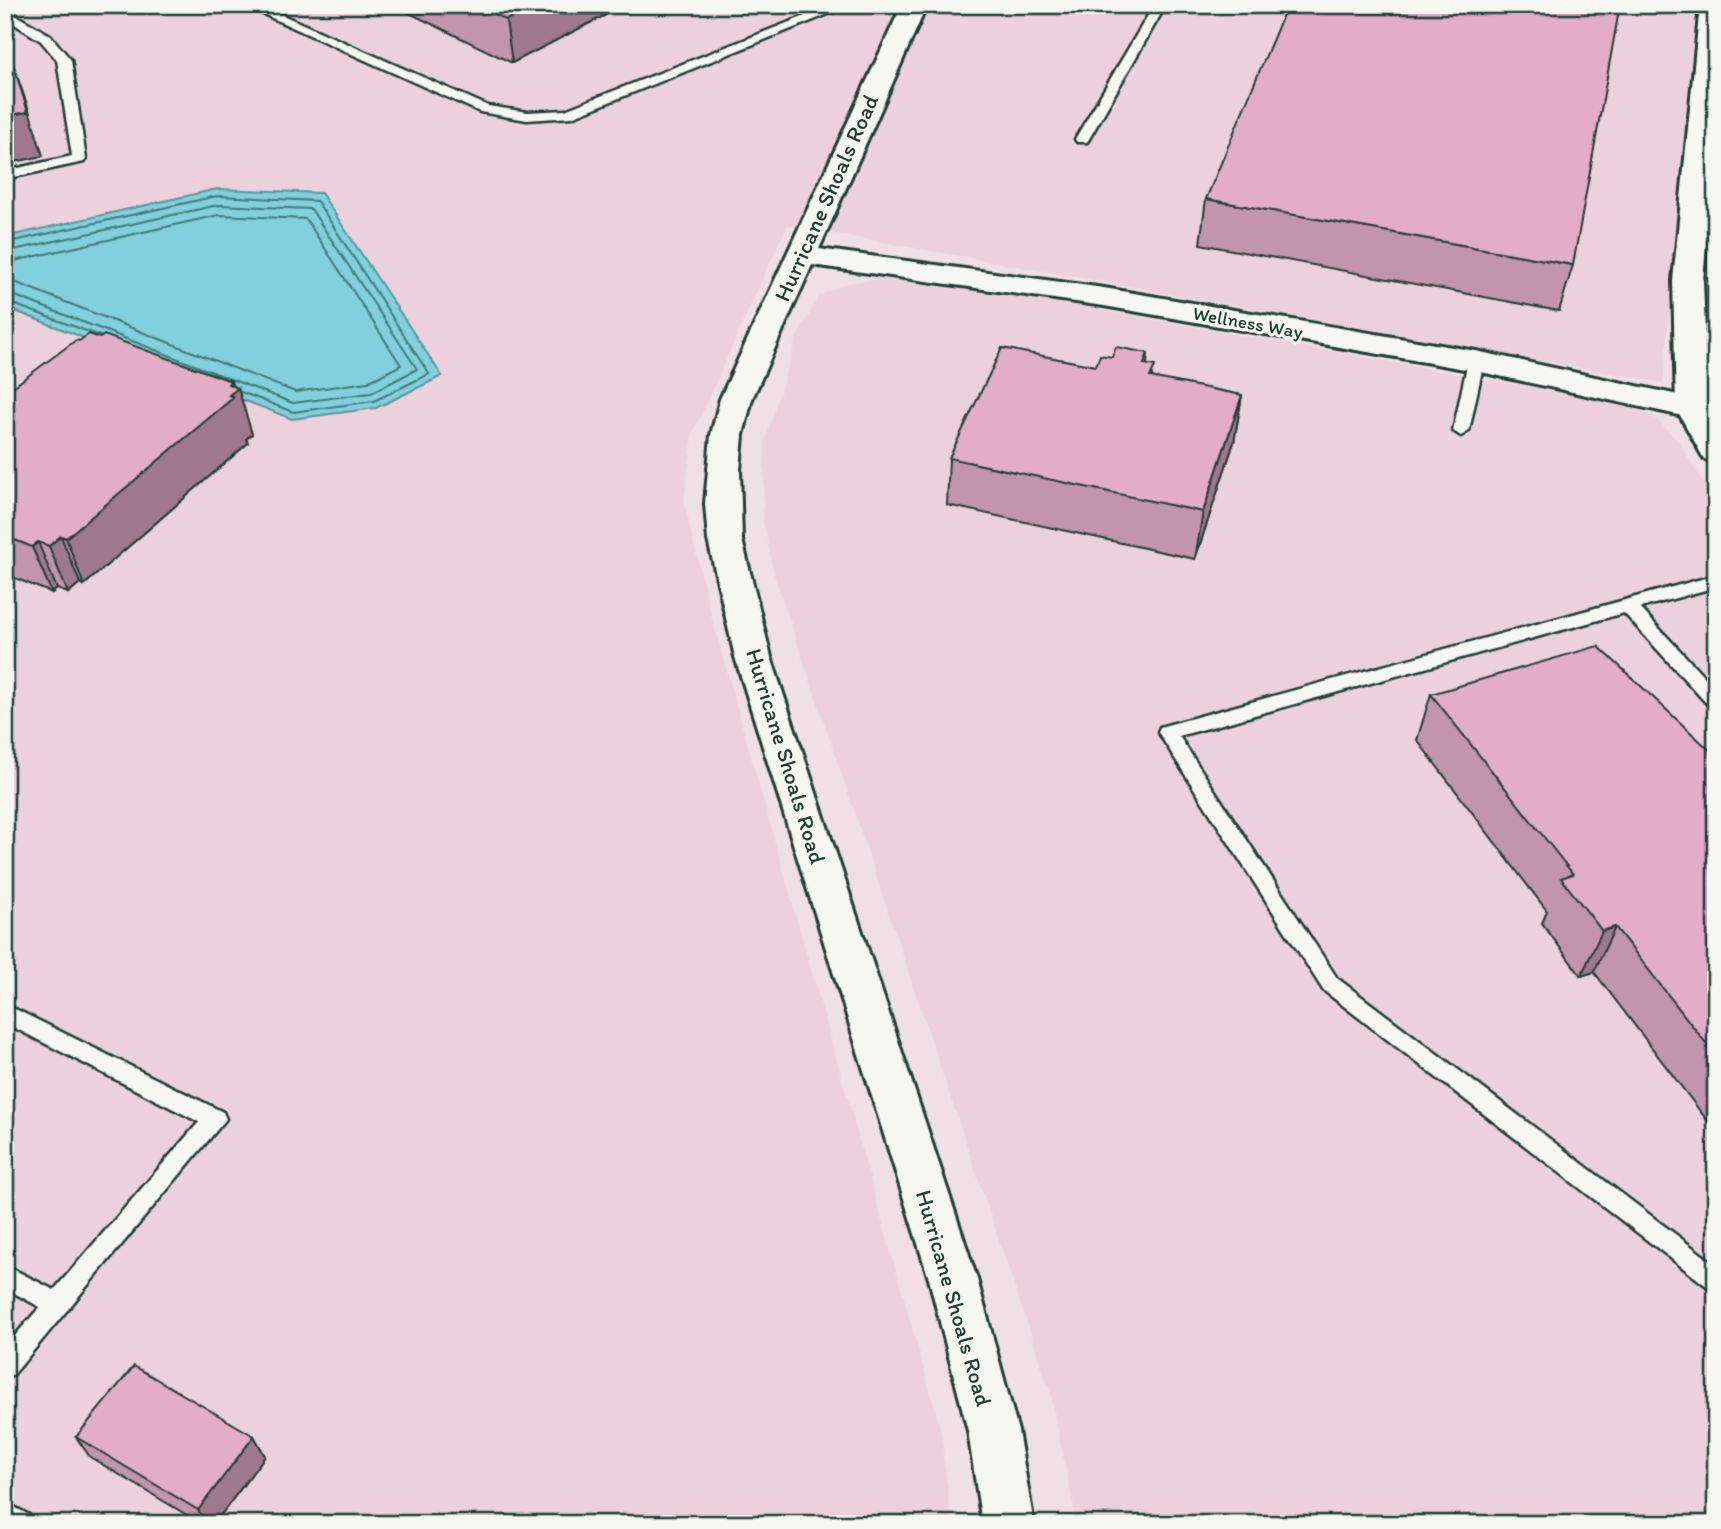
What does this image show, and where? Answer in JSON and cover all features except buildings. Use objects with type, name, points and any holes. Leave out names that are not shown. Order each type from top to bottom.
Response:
[{"type":"street","name":"Hurricane Shoals Road","points":[[915,5],[736,399],[730,423],[723,481],[725,540],[754,657],[953,1279],[981,1382],[1006,1501],[1008,1524]]},
{"type":"street","points":[[1713,5],[1688,281],[1704,406],[1716,452]]},
{"type":"street","name":"Wellness Way","points":[[800,255],[1104,298],[1476,361],[1704,406]]},
{"type":"lane","points":[[248,5],[485,109],[527,116],[567,114],[845,5]]},
{"type":"lane","points":[[1082,138],[1160,5]]},
{"type":"lane","points":[[5,13],[42,33],[56,46],[64,60],[79,159],[5,174]]},
{"type":"lane","points":[[1461,431],[1476,361]]},
{"type":"lane","points":[[1716,581],[1167,732],[1330,984],[1716,1279]]},
{"type":"lane","points":[[1627,605],[1716,701]]},
{"type":"lane","points":[[5,1013],[215,1119],[5,1366]]},
{"type":"lane","points":[[5,1276],[57,1304]]},
{"type":"lane","points":[[5,1515],[19,1524]]},
{"type":"shaded area","points":[[5,5],[1698,5],[1663,383],[787,225],[693,433],[684,502],[710,611],[940,1426],[952,1524],[5,1524]]},
{"type":"shaded area","points":[[881,278],[1057,302],[1626,404],[1656,418],[1679,442],[1716,504],[1716,1524],[1077,1524],[1050,1392],[774,574],[763,520],[765,441],[796,339],[819,296],[844,284]]},
{"type":"water","points":[[217,189],[321,193],[442,376],[376,408],[292,419],[5,307],[5,237]]}]
